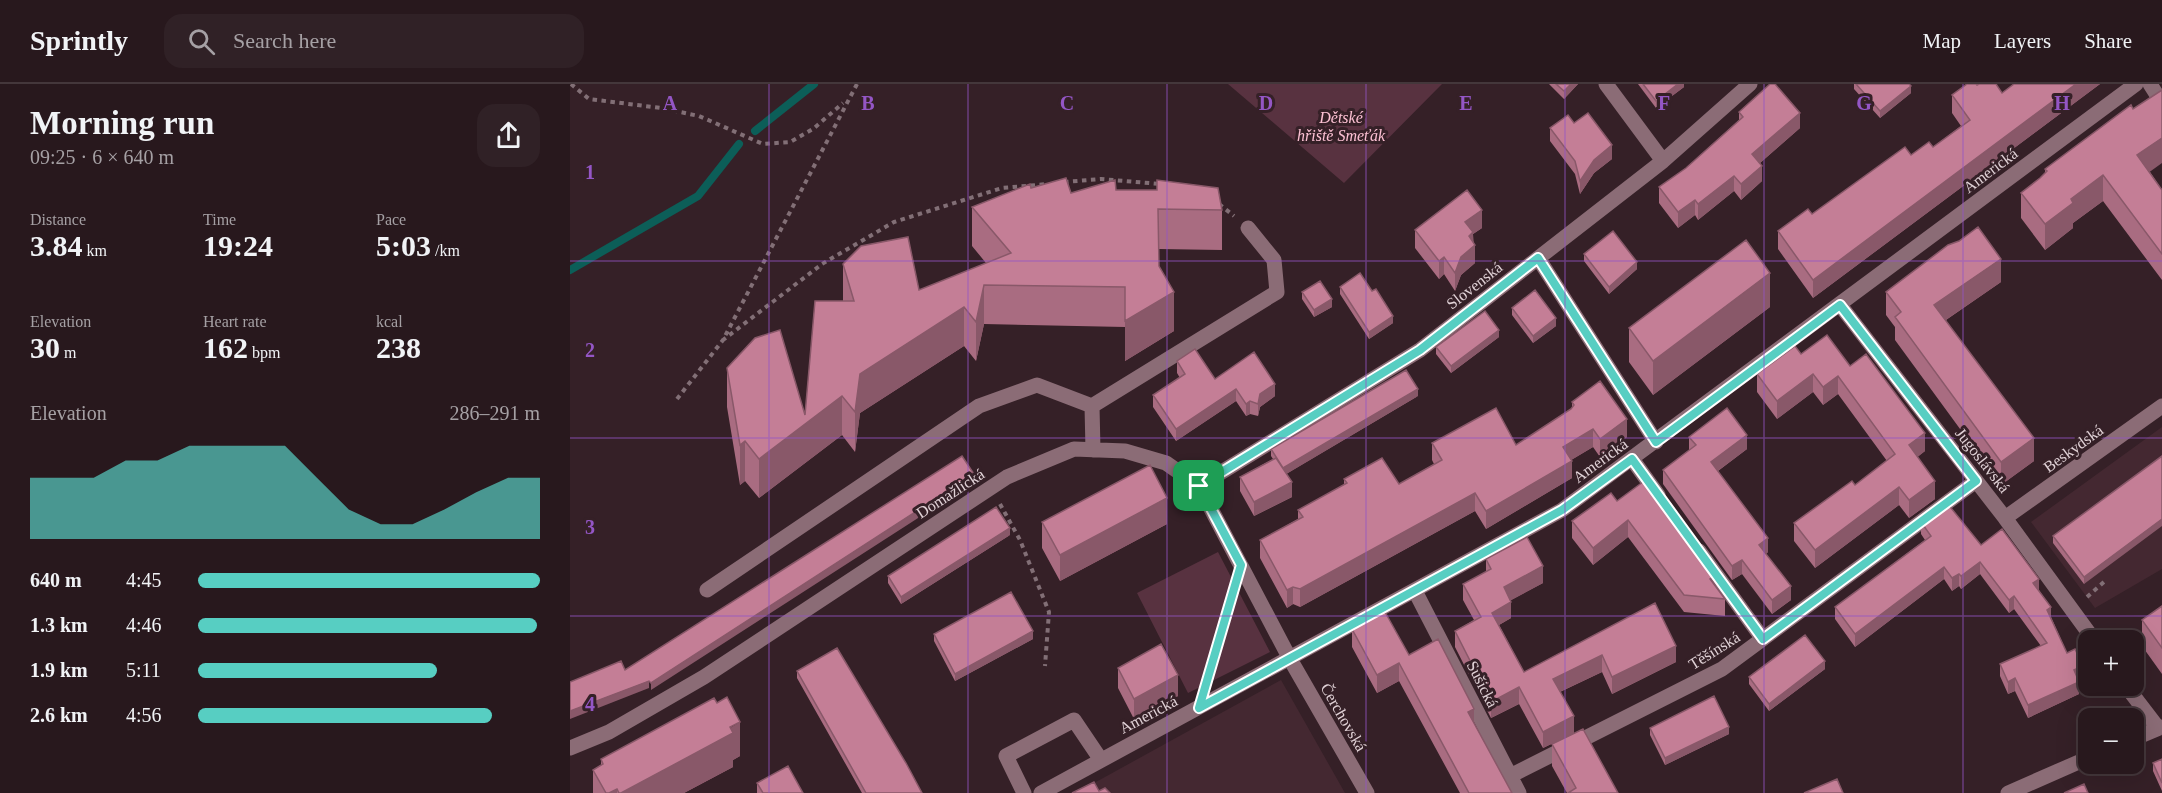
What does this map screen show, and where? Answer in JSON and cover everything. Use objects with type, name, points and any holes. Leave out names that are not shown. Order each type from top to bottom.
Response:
[{"type":"street","points":[[1606,84],[1663,161]]},
{"type":"street","name":"Slovenská","points":[[1199,486],[1420,350],[1663,161],[1750,84]]},
{"type":"street","name":"Americká","points":[[1041,793],[1562,510],[2136,84]]},
{"type":"street","points":[[2150,84],[2162,103]]},
{"type":"street","points":[[1092,406],[1277,292],[1274,260],[1248,228]]},
{"type":"street","points":[[1538,258],[1656,442]]},
{"type":"street","name":"Jugoslávská","points":[[1840,305],[2005,519],[2087,630]]},
{"type":"street","points":[[707,590],[978,406],[1037,385],[1092,406]]},
{"type":"street","points":[[1092,406],[1093,450]]},
{"type":"street","name":"Beskydská","points":[[2005,519],[2162,406]]},
{"type":"street","name":"Domažlická","points":[[570,747],[609,732],[704,677],[1007,477],[1074,449],[1125,451],[1166,463],[1199,486],[1290,659]]},
{"type":"street","points":[[1632,459],[1666,506]]},
{"type":"street","name":"Těšínská","points":[[1510,776],[1722,669],[1976,481]]},
{"type":"street","points":[[1687,535],[1763,639]]},
{"type":"street","name":"Sušická","points":[[1415,591],[1519,793]]},
{"type":"street","name":"Čerchovská","points":[[1290,659],[1367,793]]},
{"type":"street","points":[[2134,696],[2160,727],[2144,734]]},
{"type":"street","points":[[1024,793],[1006,756],[1074,720],[1101,760]]},
{"type":"street","points":[[2008,793],[2078,763]]},
{"type":"path","points":[[571,84],[589,99],[661,108],[699,116],[763,144],[790,142],[813,129],[846,100]]},
{"type":"path","points":[[677,399],[723,340],[846,100],[857,84]]},
{"type":"path","points":[[723,340],[822,264],[894,222],[1002,188],[1101,179],[1168,185]]},
{"type":"path","points":[[1208,200],[1218,203],[1248,228]]},
{"type":"path","points":[[990,488],[1020,540],[1049,612],[1045,666]]},
{"type":"path","points":[[1199,708],[1241,565]]},
{"type":"path","points":[[2087,597],[2104,582]]},
{"type":"shaded area","points":[[2162,427],[2162,569],[2095,608],[2031,522]]},
{"type":"shaded area","points":[[1281,680],[1345,793],[1076,793]]},
{"type":"green space","name":"Dětské hřiště Smeťák","points":[[1228,84],[1442,84],[1344,183]]},
{"type":"green space","points":[[1218,552],[1270,652],[1188,693],[1137,593]]},
{"type":"building","points":[[1556,84],[1571,84],[1564,91]]},
{"type":"building","points":[[1643,84],[1678,84],[1656,101]]},
{"type":"building","points":[[1770,84],[1775,84],[1800,113],[1752,154],[1762,166],[1741,184],[1734,176],[1698,204],[1695,200],[1678,212],[1659,187],[1686,168],[1743,117],[1739,112]]},
{"type":"building","points":[[1856,84],[1909,84],[1911,86],[1880,111]]},
{"type":"building","points":[[1967,84],[1996,84],[2002,93],[2014,84],[2076,84],[1813,280],[1778,231],[1808,209],[1812,214],[1905,147],[1911,155],[1929,142],[1933,147],[1970,120],[1952,95]]},
{"type":"building","points":[[2162,90],[2162,138],[2137,155],[2162,190],[2162,254],[2103,175],[2071,199],[2073,203],[2045,224],[2021,193],[2047,171],[2045,169],[2131,105],[2133,109]]},
{"type":"building","points":[[1588,113],[1612,145],[1594,160],[1580,181],[1575,161],[1550,128],[1568,115],[1574,123]]},
{"type":"building","points":[[1066,178],[1071,193],[1115,180],[1116,190],[1157,190],[1157,180],[1218,188],[1222,210],[1158,209],[1159,266],[1174,292],[1125,321],[1125,287],[984,285],[976,322],[964,307],[860,374],[855,412],[842,396],[759,459],[745,441],[740,445],[727,368],[755,338],[780,330],[805,415],[815,301],[854,301],[843,264],[861,246],[908,237],[919,290],[1011,253],[972,207],[1030,184],[1031,188]]},
{"type":"building","points":[[1467,190],[1482,210],[1465,222],[1473,232],[1469,236],[1475,245],[1461,257],[1455,273],[1444,257],[1439,261],[1415,230]]},
{"type":"building","points":[[1978,227],[2001,259],[1934,305],[2034,438],[2001,462],[1895,317],[1901,312],[1886,292],[1948,245],[1959,241]]},
{"type":"building","points":[[1613,231],[1637,262],[1609,287],[1584,254]]},
{"type":"building","points":[[1746,240],[1770,273],[1653,361],[1629,328]]},
{"type":"building","points":[[1360,273],[1372,291],[1376,289],[1393,316],[1369,332],[1340,287]]},
{"type":"building","points":[[1320,281],[1332,299],[1314,310],[1302,292]]},
{"type":"building","points":[[1535,290],[1556,318],[1533,336],[1512,308]]},
{"type":"building","points":[[1485,311],[1499,330],[1451,366],[1436,347]]},
{"type":"building","points":[[1827,335],[1850,366],[1866,354],[1925,433],[1909,445],[1935,481],[1909,500],[1899,487],[1815,550],[1794,523],[1852,481],[1855,485],[1895,454],[1838,376],[1823,387],[1813,374],[1777,401],[1757,374],[1795,346],[1801,354]]},
{"type":"building","points":[[1195,349],[1215,379],[1254,352],[1275,384],[1260,394],[1258,404],[1250,401],[1246,404],[1236,389],[1176,429],[1153,395],[1185,374],[1177,361]]},
{"type":"building","points":[[1406,370],[1418,389],[1283,468],[1271,449]]},
{"type":"building","points":[[1600,381],[1627,419],[1600,439],[1593,429],[1563,447],[1572,461],[1486,511],[1475,493],[1300,589],[1293,587],[1287,590],[1260,540],[1303,517],[1298,510],[1347,483],[1344,479],[1382,458],[1399,484],[1442,460],[1432,443],[1496,408],[1516,445],[1571,409],[1574,405],[1572,402]]},
{"type":"building","points":[[1727,408],[1747,435],[1711,462],[1768,538],[1759,545],[1791,586],[1772,600],[1742,560],[1732,566],[1663,470],[1696,445],[1689,437]]},
{"type":"building","points":[[962,456],[974,474],[651,683],[649,681],[570,711],[570,682],[621,661],[625,670]]},
{"type":"building","points":[[2162,456],[2162,519],[2084,577],[2053,536]]},
{"type":"building","points":[[1276,458],[1292,482],[1254,502],[1240,477]]},
{"type":"building","points":[[1150,465],[1167,498],[1060,555],[1042,522]]},
{"type":"building","points":[[1647,479],[1716,575],[1710,579],[1725,599],[1684,595],[1628,520],[1593,548],[1572,521],[1611,493],[1617,501]]},
{"type":"building","points":[[1947,503],[1981,545],[2002,529],[2039,579],[2033,583],[2051,607],[2047,610],[2067,653],[2075,649],[2078,655],[2078,668],[2074,670],[2078,682],[2028,705],[2015,678],[2008,682],[2000,664],[2047,643],[2014,596],[2009,600],[1980,562],[1961,576],[1959,574],[1952,578],[1944,567],[1855,634],[1835,607],[1931,536],[1921,522]]},
{"type":"building","points":[[996,507],[1010,528],[901,597],[888,576]]},
{"type":"building","points":[[1527,537],[1543,566],[1504,587],[1511,602],[1492,613],[1524,672],[1655,603],[1676,646],[1612,677],[1602,655],[1553,679],[1574,716],[1543,732],[1519,687],[1491,702],[1455,631],[1481,617],[1463,584],[1491,569],[1486,559]]},
{"type":"building","points":[[1011,592],[1033,631],[955,674],[934,634]]},
{"type":"building","points":[[2162,606],[2162,648],[2142,620]]},
{"type":"building","points":[[1385,612],[1409,655],[1438,639],[1474,709],[1468,712],[1512,793],[1469,793],[1399,663],[1377,675],[1352,629]]},
{"type":"building","points":[[1805,635],[1825,661],[1769,704],[1749,677]]},
{"type":"building","points":[[1161,644],[1178,675],[1134,699],[1118,668]]},
{"type":"building","points":[[837,648],[922,793],[866,793],[797,671]]},
{"type":"building","points":[[1714,696],[1729,727],[1665,758],[1650,728]]},
{"type":"building","points":[[727,697],[740,722],[730,727],[733,733],[621,793],[617,789],[606,793],[593,770],[603,764],[601,759],[714,698],[717,703]]},
{"type":"building","points":[[1583,729],[1618,793],[1568,793],[1576,788],[1552,744]]},
{"type":"building","points":[[2162,759],[2162,783],[2153,763]]},
{"type":"building","points":[[788,766],[803,793],[763,793],[757,783]]},
{"type":"building","points":[[1837,779],[1843,793],[1804,793]]},
{"type":"building","points":[[1094,782],[1099,791],[1105,788],[1110,793],[1072,793]]},
{"type":"building","points":[[2084,784],[2088,793],[2064,793]]},
{"type":"waterway","points":[[755,131],[814,84]]},
{"type":"waterway","points":[[570,270],[698,196],[739,144]]},
{"type":"route","points":[[1538,258],[1656,442],[1840,305],[1976,481],[1763,639],[1632,459],[1562,510],[1199,708],[1241,565],[1199,486],[1420,350],[1538,258]]}]
